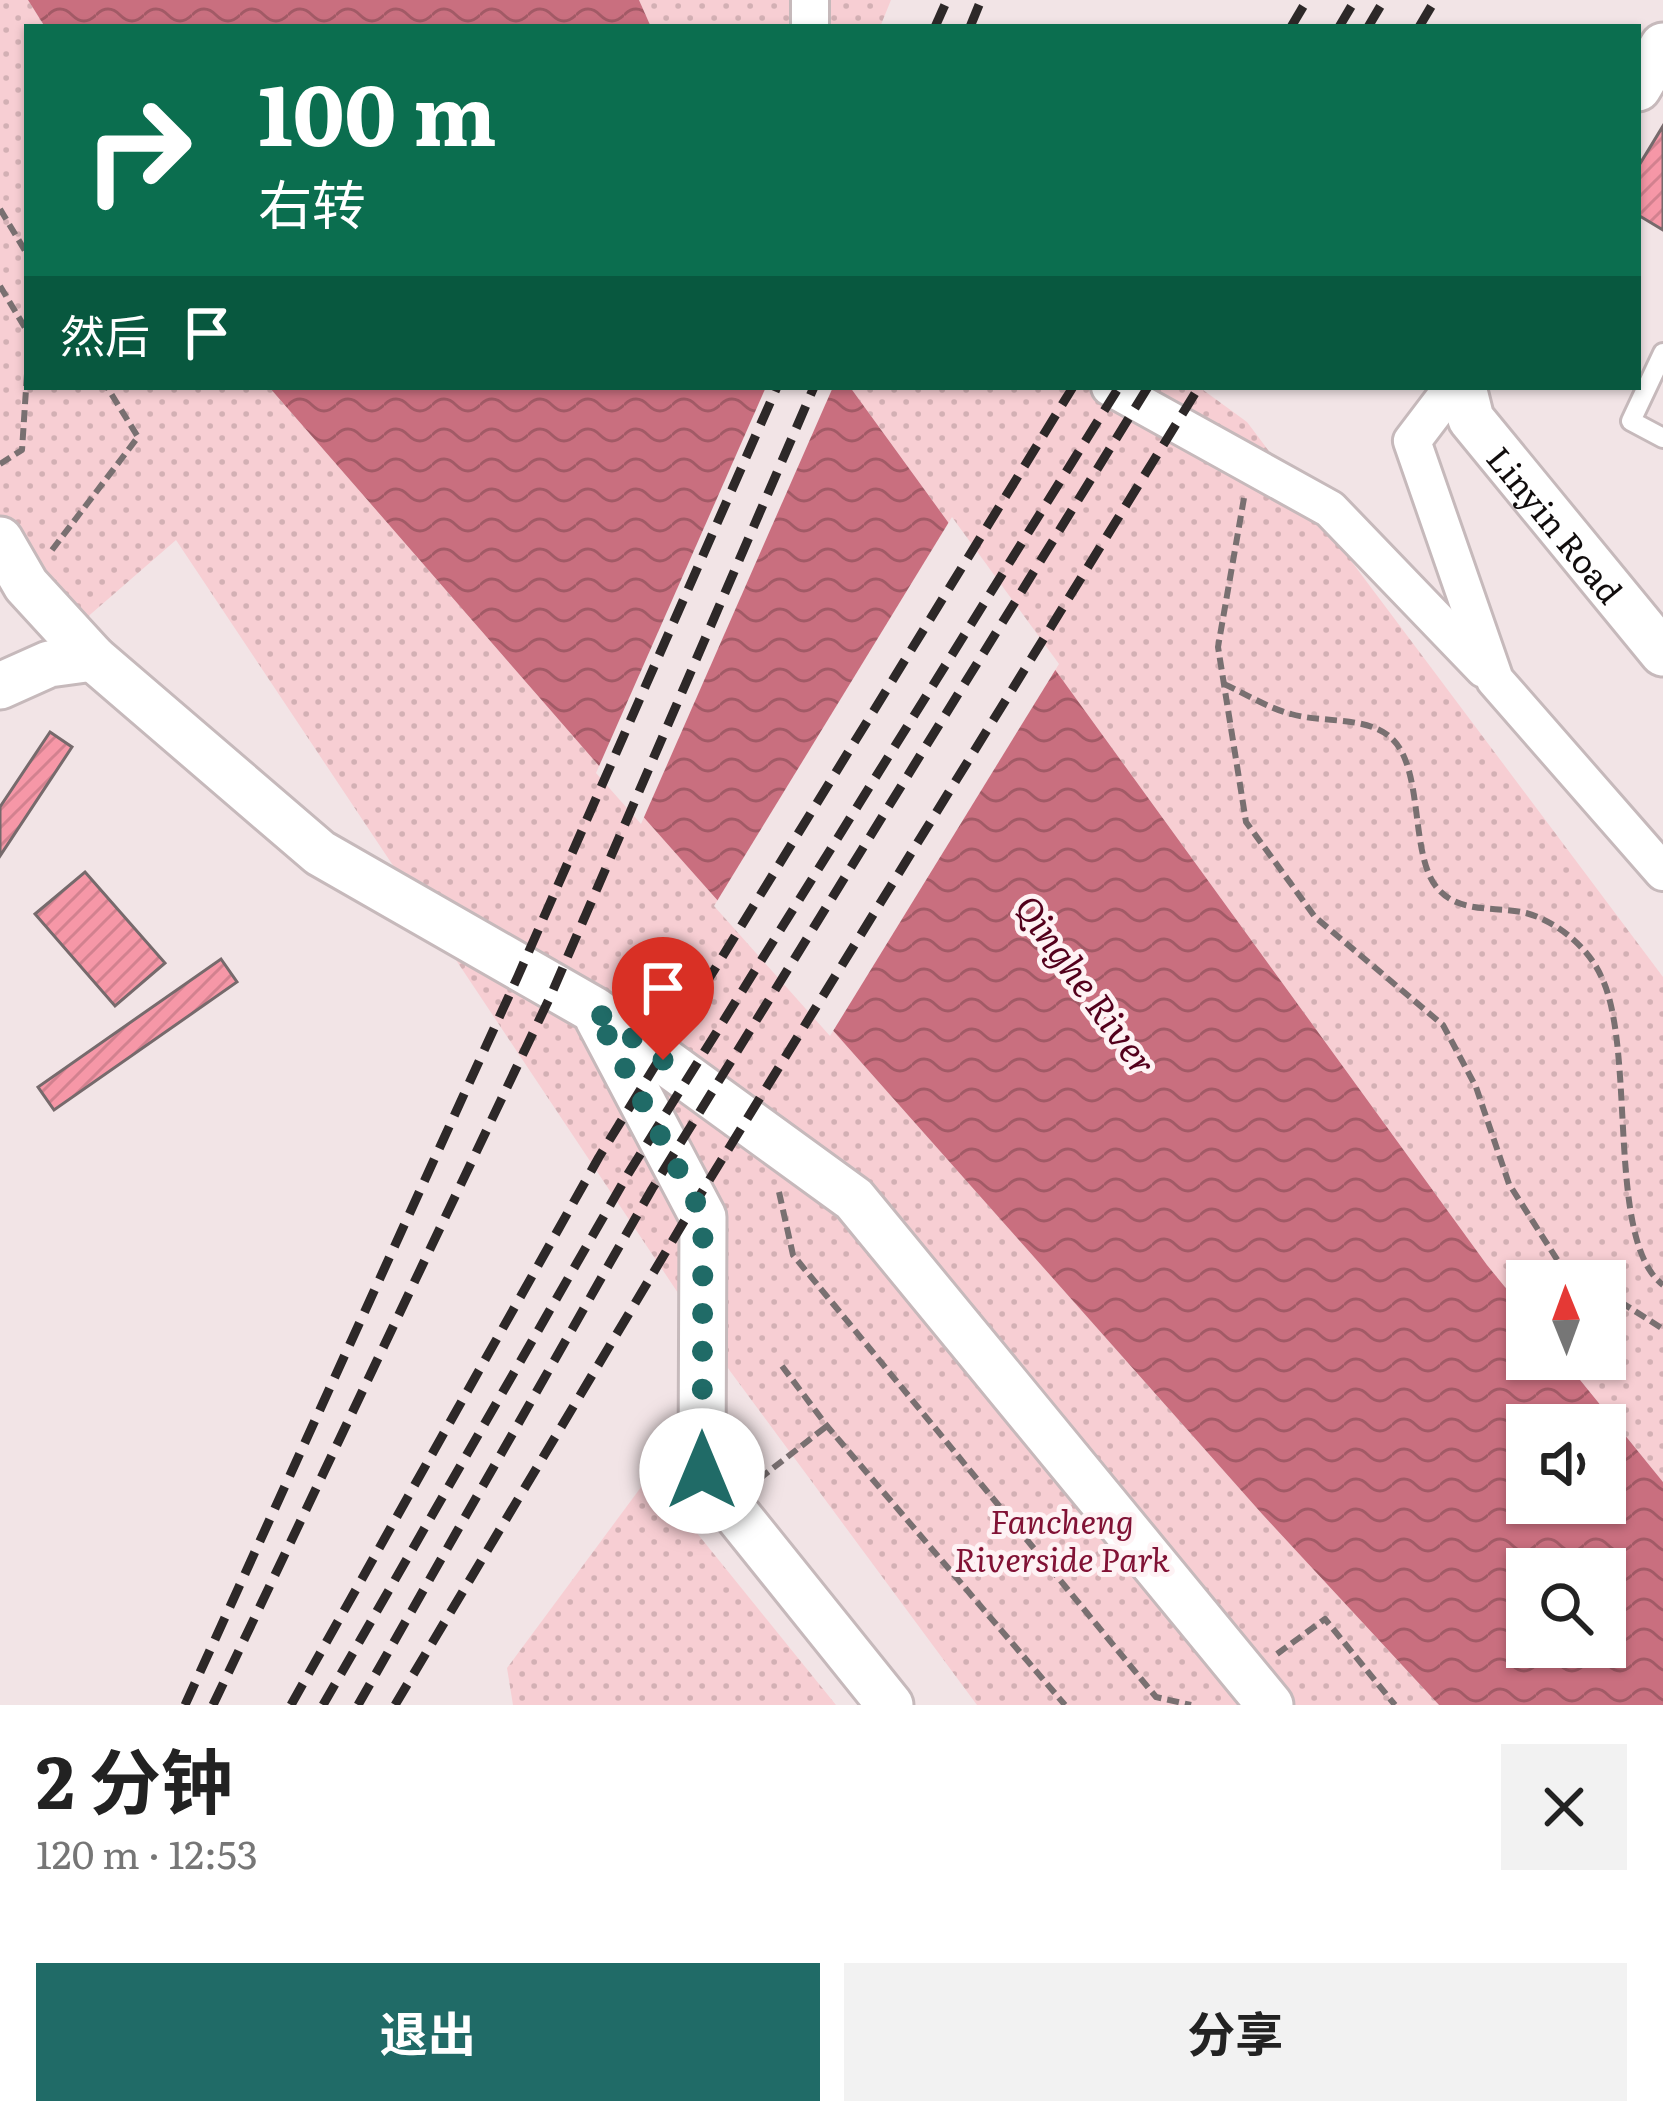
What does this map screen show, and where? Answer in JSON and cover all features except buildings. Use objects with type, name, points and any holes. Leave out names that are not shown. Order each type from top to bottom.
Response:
[{"type":"street","points":[[1641,83],[1663,46]]},
{"type":"street","points":[[1115,390],[1330,509],[1495,680],[1663,872]]},
{"type":"street","points":[[1451,390],[1412,440],[1495,680]]},
{"type":"street","name":"Linyin Road","points":[[1464,390],[1471,419],[1663,653]]},
{"type":"street","points":[[0,540],[26,606],[94,658],[320,853],[594,1010],[854,1199],[1254,1691]]},
{"type":"street","points":[[0,683],[26,606]]},
{"type":"street","points":[[0,683],[50,664],[94,658]]},
{"type":"street","points":[[594,1010],[703,1216],[702,1471],[890,1705]]},
{"type":"lane","points":[[1663,353],[1631,421],[1663,438]]},
{"type":"path","points":[[0,209],[24,249]]},
{"type":"path","points":[[0,286],[24,326]]},
{"type":"path","points":[[0,464],[22,450],[26,390]]},
{"type":"path","points":[[26,606],[138,437],[109,390]]},
{"type":"path","points":[[1250,464],[1218,647],[1246,822],[1315,916],[1443,1025],[1476,1087],[1509,1184],[1557,1260]]},
{"type":"path","points":[[1224,684],[1285,712],[1384,731],[1402,748],[1428,867],[1438,890],[1465,906],[1528,914],[1566,932],[1600,971],[1616,1012],[1628,1202],[1636,1237],[1655,1279],[1663,1285]]},
{"type":"path","points":[[767,1136],[793,1255],[1156,1697],[1191,1705]]},
{"type":"path","points":[[1626,1305],[1663,1329]]},
{"type":"path","points":[[782,1366],[827,1426],[1065,1705]]},
{"type":"path","points":[[728,1503],[827,1426]]},
{"type":"path","points":[[1254,1691],[1325,1619],[1395,1705]]},
{"type":"green space","name":"Fancheng Riverside Park","points":[[0,0],[28,0],[43,24],[24,24],[24,390],[272,390],[1263,1515],[1439,1705],[977,1705],[730,1371],[176,540],[69,633],[0,540]]},
{"type":"green space","points":[[639,0],[891,0],[881,24],[650,24]]},
{"type":"green space","points":[[852,390],[1203,390],[1247,422],[1663,977],[1663,1482],[1626,1436],[1626,1404],[1600,1404],[1580,1380],[1626,1380],[1626,1260],[1506,1260],[1506,1288]]},
{"type":"green space","points":[[650,1475],[836,1705],[513,1705],[507,1668]]},
{"type":"water","points":[[28,0],[639,0],[650,24],[43,24]]},
{"type":"water","name":"Qinghe River","points":[[272,390],[852,390],[1506,1288],[1506,1380],[1580,1380],[1600,1404],[1506,1404],[1506,1524],[1626,1524],[1626,1436],[1663,1482],[1663,1705],[1439,1705],[1263,1515]]},
{"type":"pier","points":[[765,390],[832,390],[641,824],[596,773]]},
{"type":"pier","points":[[952,517],[1059,664],[830,1036],[714,906]]},
{"type":"railway","points":[[936,24],[947,0]]},
{"type":"railway","points":[[971,24],[981,0]]},
{"type":"railway","points":[[1293,24],[1307,0]]},
{"type":"railway","points":[[1341,24],[1355,0]]},
{"type":"railway","points":[[1370,24],[1384,0]]},
{"type":"railway","points":[[1421,24],[1435,0]]},
{"type":"railway","points":[[185,1705],[518,976],[776,390]]},
{"type":"railway","points":[[213,1705],[551,995],[813,390]]},
{"type":"railway","points":[[291,1705],[599,1157],[1071,390]]},
{"type":"railway","points":[[323,1705],[628,1174],[1117,390]]},
{"type":"railway","points":[[358,1705],[652,1189],[1146,390]]},
{"type":"railway","points":[[395,1705],[692,1208],[1197,390]]},
{"type":"route","points":[[663,1060],[594,1010],[703,1216],[702,1471]]}]
